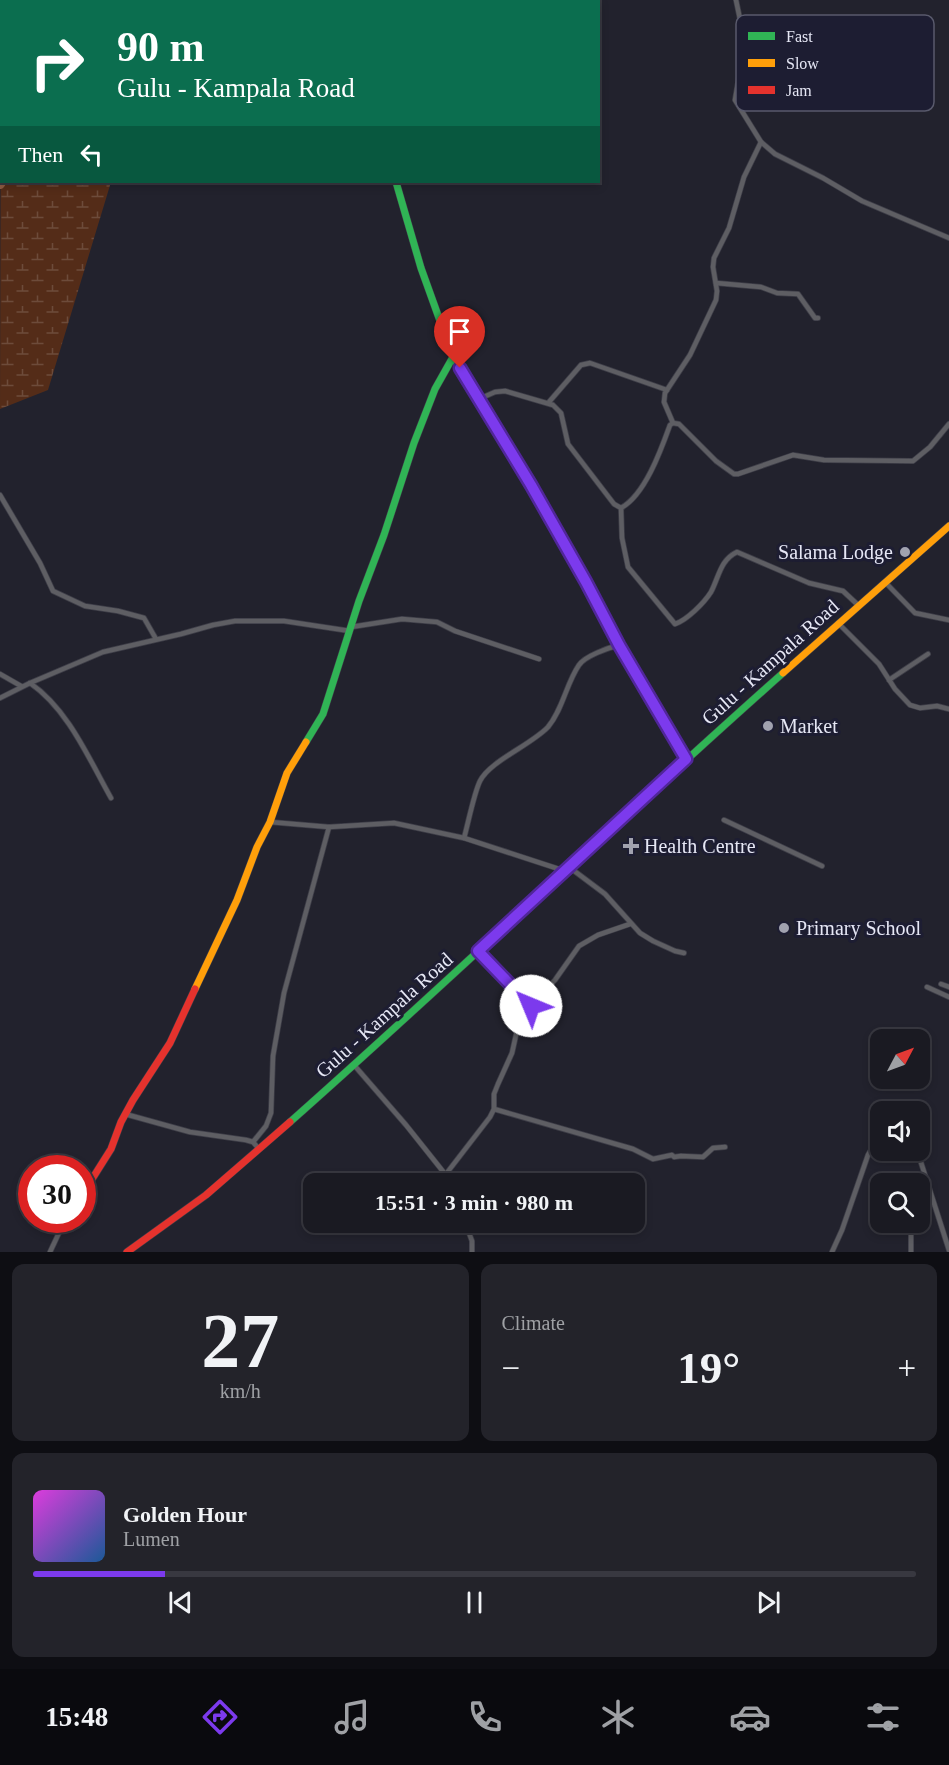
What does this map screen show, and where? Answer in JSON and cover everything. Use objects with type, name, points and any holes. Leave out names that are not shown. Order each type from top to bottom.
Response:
[{"type":"street","points":[[736,0],[739,15]]},
{"type":"street","points":[[742,111],[761,142],[775,154],[862,201],[949,238]]},
{"type":"street","points":[[673,423],[664,402],[667,390],[690,355],[716,300],[714,258],[729,228],[744,177],[761,142]]},
{"type":"street","points":[[396,183],[422,268],[453,357],[531,485],[619,645],[686,759]]},
{"type":"street","points":[[716,284],[761,287],[777,293],[798,294],[815,318],[818,318]]},
{"type":"street","points":[[96,1173],[111,1149],[125,1114],[170,1043],[237,900],[257,847],[270,822],[287,773],[323,714],[414,443],[435,388],[453,357]]},
{"type":"street","points":[[549,402],[581,365],[590,363],[667,390]]},
{"type":"street","points":[[478,399],[495,392],[505,391],[549,402],[561,413],[568,444],[614,504],[621,508]]},
{"type":"street","points":[[673,423],[679,424],[728,470],[738,474],[793,455],[824,460],[913,461],[930,447],[949,424]]},
{"type":"street","points":[[621,508],[630,502],[652,468],[670,425],[673,423]]},
{"type":"street","points":[[0,495],[40,563],[53,591],[86,606],[144,618],[156,639]]},
{"type":"street","points":[[621,508],[622,538],[628,567],[675,624],[682,621],[706,598],[723,564],[737,552],[809,583],[843,591],[858,605]]},
{"type":"street","name":"Gulu - Kampala Road","points":[[133,1251],[206,1195],[354,1065],[686,759],[949,526]]},
{"type":"street","points":[[885,582],[915,613],[949,620]]},
{"type":"street","points":[[0,698],[22,686],[103,652],[236,621],[284,621],[351,629],[402,620],[437,622],[455,631],[539,659]]},
{"type":"street","points":[[838,623],[873,657],[903,698],[915,707],[937,706],[949,710]]},
{"type":"street","points":[[465,838],[480,780],[493,767],[548,727],[557,714],[580,663],[604,649],[619,645]]},
{"type":"street","points":[[889,680],[928,654]]},
{"type":"street","points":[[0,674],[22,686]]},
{"type":"street","points":[[30,683],[41,690],[61,714],[78,739],[111,798]]},
{"type":"street","points":[[724,820],[822,866]]},
{"type":"street","points":[[270,822],[328,827],[394,823],[465,838],[567,869],[605,894],[630,924],[653,941],[684,953]]},
{"type":"street","points":[[253,1142],[266,1126],[271,1113],[273,1056],[284,993],[328,827]]},
{"type":"street","points":[[447,1173],[486,1124],[494,1109],[494,1094],[512,1053],[516,1035],[531,1005],[555,980],[579,946],[598,935],[630,924]]},
{"type":"street","points":[[478,951],[531,1005]]},
{"type":"street","points":[[941,984],[949,987]]},
{"type":"street","points":[[927,987],[949,997]]},
{"type":"street","points":[[354,1065],[445,1173]]},
{"type":"street","points":[[494,1109],[633,1149],[652,1158],[672,1155],[674,1157],[703,1157],[713,1148],[724,1146]]},
{"type":"street","points":[[125,1114],[173,1128],[253,1142],[259,1149]]},
{"type":"street","points":[[832,1252],[870,1152]]},
{"type":"street","points":[[921,1161],[947,1236],[949,1250]]},
{"type":"street","points":[[50,1252],[59,1233]]},
{"type":"street","points":[[469,1233],[472,1252]]},
{"type":"street","points":[[911,1233],[911,1252]]},
{"type":"green space","points":[[1,183],[111,183],[48,390],[0,409]]},
{"type":"traffic: fast","points":[[396,183],[421,268],[453,357],[531,485],[606,622]]},
{"type":"traffic: fast","points":[[306,742],[323,714],[359,601],[384,535],[414,443],[435,389],[453,357]]},
{"type":"traffic: fast","points":[[290,1122],[783,673]]},
{"type":"traffic: slow","points":[[783,673],[949,526]]},
{"type":"traffic: slow","points":[[606,622],[686,759]]},
{"type":"traffic: slow","points":[[195,989],[237,900],[257,847],[270,822],[287,773],[306,742]]},
{"type":"traffic: jam","points":[[96,1173],[111,1149],[121,1122],[133,1100],[170,1043],[195,989]]},
{"type":"traffic: jam","points":[[127,1252],[206,1195],[290,1122]]},
{"type":"place","name":"Salama Lodge","points":[[905,552]]},
{"type":"place","name":"Market","points":[[768,726]]},
{"type":"place","name":"Health Centre","points":[[631,846]]},
{"type":"place","name":"Primary School","points":[[784,928]]},
{"type":"route","points":[[460,368],[531,485],[619,645],[686,759],[628,815],[478,951],[531,1006]]}]
